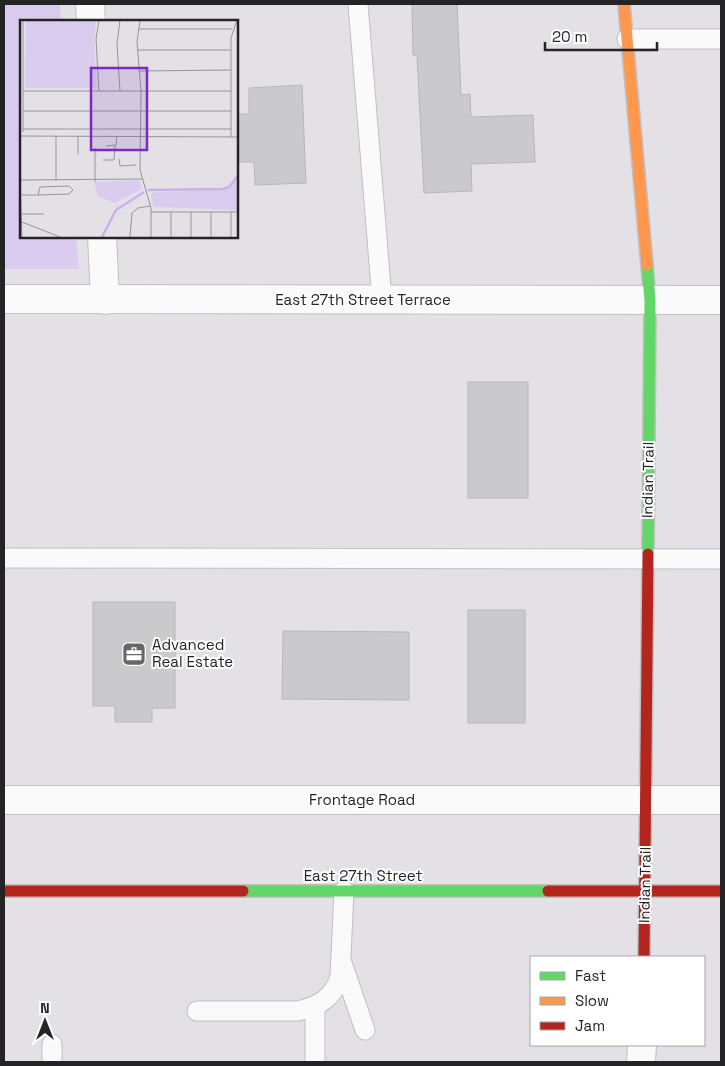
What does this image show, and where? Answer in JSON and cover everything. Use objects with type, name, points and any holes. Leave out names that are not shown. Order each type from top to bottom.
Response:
[{"type":"street","points":[[90,4],[91,20]]},
{"type":"street","name":"Indian Trail","points":[[624,4],[650,300],[644,956]]},
{"type":"street","points":[[102,238],[105,300]]},
{"type":"street","name":"East 27th Street Terrace","points":[[4,300],[721,300]]},
{"type":"street","name":"Frontage Road","points":[[4,800],[721,800]]},
{"type":"street","name":"East 27th Street","points":[[4,891],[721,891]]},
{"type":"street","points":[[641,1062],[642,1046]]},
{"type":"lane","points":[[358,4],[382,300]]},
{"type":"lane","points":[[627,39],[721,39]]},
{"type":"lane","points":[[4,558],[721,559]]},
{"type":"lane","points":[[197,1011],[298,1010],[315,1006],[325,1000],[335,990],[341,961],[344,891]]},
{"type":"lane","points":[[341,961],[365,1030]]},
{"type":"lane","points":[[315,1006],[315,1062]]},
{"type":"shaded area","points":[[4,4],[60,4],[61,20],[20,20],[20,238],[76,238],[79,269],[4,269]]},
{"type":"building","points":[[412,4],[457,4],[461,95],[470,94],[471,117],[533,115],[535,162],[471,164],[472,191],[424,193],[417,55],[413,55]]},
{"type":"building","points":[[302,85],[306,183],[255,185],[254,162],[238,162],[238,114],[249,114],[249,88]]},
{"type":"building","points":[[468,382],[528,382],[528,498],[468,498]]},
{"type":"building","name":"Advanced Real Estate","points":[[93,602],[175,602],[175,708],[152,708],[152,722],[115,722],[115,706],[93,706]]},
{"type":"building","points":[[468,610],[525,610],[525,723],[468,723]]},
{"type":"building","points":[[283,631],[409,632],[409,700],[282,699]]},
{"type":"traffic: fast","points":[[647,265],[650,300],[648,554]]},
{"type":"traffic: fast","points":[[243,891],[548,891]]},
{"type":"traffic: slow","points":[[624,4],[647,265]]},
{"type":"traffic: jam","points":[[644,956],[648,554]]},
{"type":"traffic: jam","points":[[4,891],[243,891]]},
{"type":"traffic: jam","points":[[548,891],[721,891]]},
{"type":"place","name":"Advanced Real Estate","points":[[134,654]]}]
